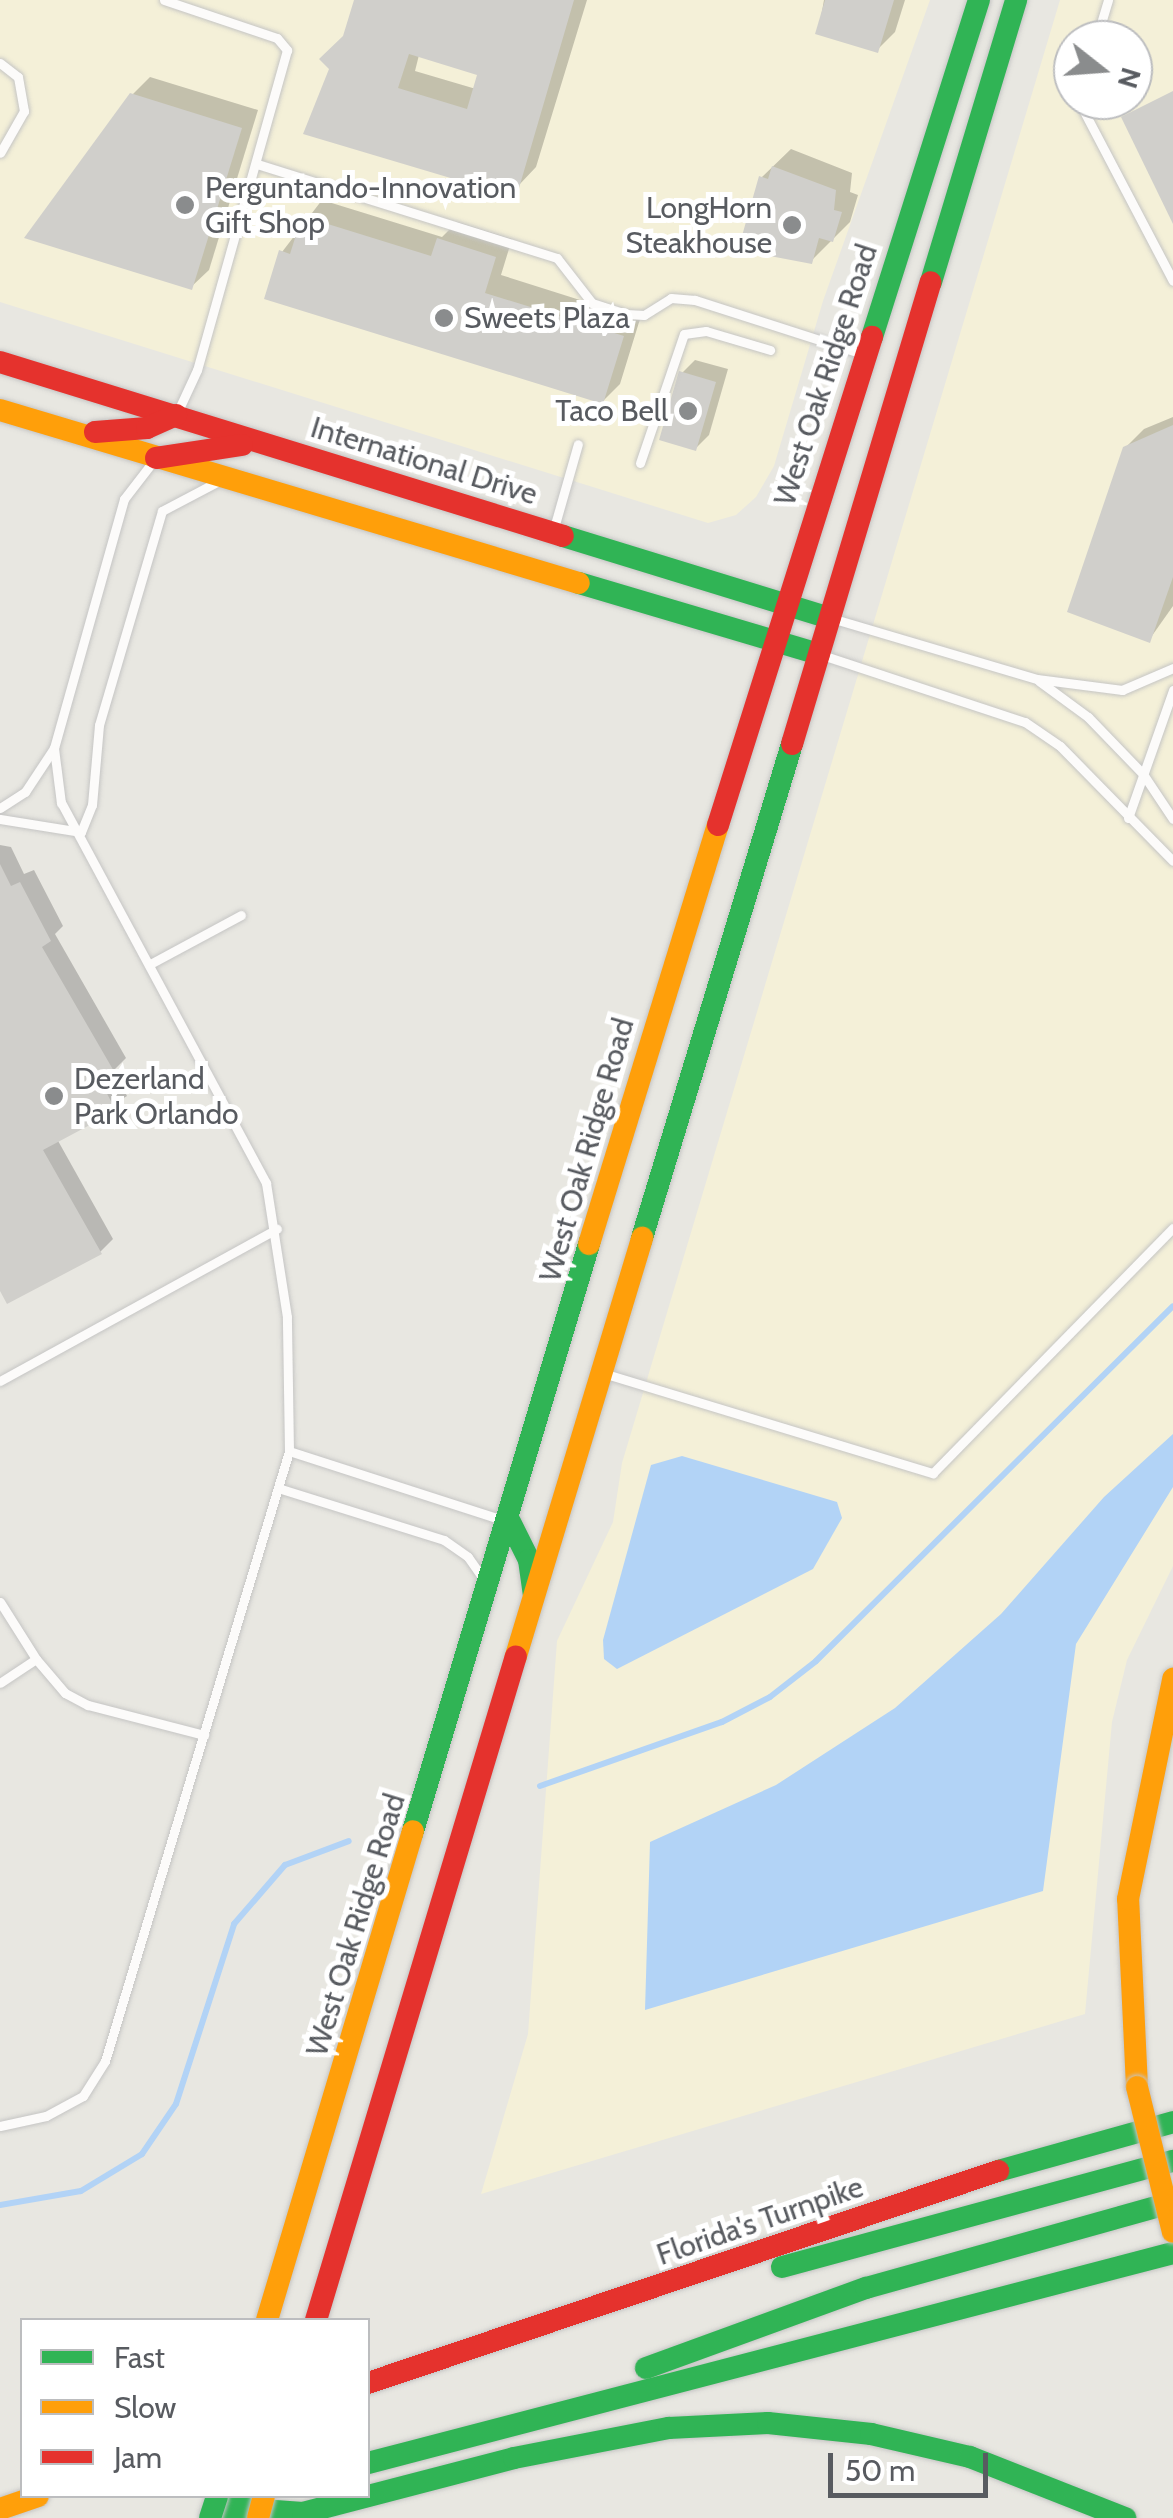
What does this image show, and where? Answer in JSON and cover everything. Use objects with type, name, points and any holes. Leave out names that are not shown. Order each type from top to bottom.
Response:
[{"type":"main road","name":"West Oak Ridge Road","points":[[268,2318],[774,639],[979,0]]},
{"type":"main road","points":[[317,2318],[1016,0]]},
{"type":"main road","name":"International Drive","points":[[0,362],[830,618]]},
{"type":"main road","points":[[0,410],[819,654]]},
{"type":"main road","points":[[70,431],[147,428],[176,415]]},
{"type":"main road","points":[[156,458],[217,444],[272,446]]},
{"type":"main road","points":[[510,1522],[529,1560],[535,1604]]},
{"type":"main road","points":[[1173,1679],[1128,1899],[1137,2088],[1173,2232]]},
{"type":"main road","points":[[1016,2165],[1173,2110]]},
{"type":"main road","name":"Florida's Turnpike","points":[[370,2383],[1016,2165],[1173,2122]]},
{"type":"main road","points":[[445,2358],[1173,2161]]},
{"type":"main road","points":[[370,2463],[468,2432],[866,2288],[1173,2202]]},
{"type":"main road","points":[[468,2432],[1173,2253]]},
{"type":"main road","points":[[370,2497],[650,2432],[768,2423],[871,2434],[970,2457],[1125,2518]]},
{"type":"main road","points":[[0,2509],[32,2498]]},
{"type":"main road","points":[[192,2518],[216,2507],[254,2498]]},
{"type":"main road","points":[[216,2507],[303,2513],[367,2498]]},
{"type":"lane","points":[[164,0],[277,38],[287,50],[197,370],[176,415]]},
{"type":"lane","points":[[0,63],[18,76],[24,111],[0,152]]},
{"type":"lane","points":[[1088,120],[1173,281]]},
{"type":"lane","points":[[257,164],[557,258],[592,302],[626,314],[644,315],[671,298],[695,300],[864,354]]},
{"type":"lane","points":[[640,463],[684,334],[706,331],[770,350]]},
{"type":"lane","points":[[552,531],[578,444]]},
{"type":"lane","points":[[0,808],[25,792],[54,748],[124,499],[156,458]]},
{"type":"lane","points":[[81,832],[92,805],[104,708],[162,511],[224,478]]},
{"type":"lane","points":[[830,618],[1036,680],[1122,690],[1173,668]]},
{"type":"lane","points":[[819,654],[1026,722],[1060,746],[1173,861]]},
{"type":"lane","points":[[1036,680],[1088,717],[1143,774],[1173,819]]},
{"type":"lane","points":[[1128,818],[1173,690]]},
{"type":"lane","points":[[0,2126],[46,2116],[83,2096],[105,2061],[289,1452],[287,1317],[277,1229],[250,1148],[81,832],[61,803],[54,748]]},
{"type":"lane","points":[[0,819],[81,832]]},
{"type":"lane","points":[[152,964],[241,914]]},
{"type":"lane","points":[[600,1372],[933,1473],[1173,1228]]},
{"type":"lane","points":[[0,1381],[277,1229]]},
{"type":"lane","points":[[289,1452],[510,1522]]},
{"type":"lane","points":[[278,1488],[444,1540],[468,1557],[490,1586]]},
{"type":"lane","points":[[0,1602],[36,1659],[65,1693],[88,1706],[204,1735]]},
{"type":"lane","points":[[0,1683],[36,1659]]},
{"type":"shaded area","name":"Sweets Plaza","points":[[0,0],[930,0],[823,301],[774,466],[756,497],[736,515],[708,523],[0,302]]},
{"type":"shaded area","points":[[1060,0],[1173,0],[1173,1566],[1127,1660],[1112,1722],[1085,2014],[481,2194],[528,2034],[557,1641],[613,1522],[622,1463],[1053,23],[1053,120],[1153,120],[1153,20],[1054,20]]},
{"type":"water","points":[[1173,1434],[1173,1487],[1076,1644],[1043,1891],[645,2010],[650,1842],[776,1785],[895,1708],[1001,1614],[1104,1497]]},
{"type":"water","points":[[682,1456],[837,1502],[842,1518],[813,1569],[617,1669],[604,1659],[603,1640],[651,1465]]},
{"type":"building","points":[[354,0],[574,0],[519,188],[487,178],[484,188],[303,134],[329,69],[319,59],[343,36]],"holes":[[[409,54],[477,75],[467,109],[398,88]]]},
{"type":"building","points":[[825,0],[894,0],[878,53],[815,34]]},
{"type":"building","points":[[1173,91],[1173,224],[1122,120],[1153,120],[1153,101]]},
{"type":"building","points":[[130,93],[242,128],[192,290],[24,238]]},
{"type":"building","name":"LongHorn Steakhouse","points":[[772,166],[836,190],[834,210],[842,212],[833,242],[819,238],[812,264],[738,250],[759,176],[768,179]]},
{"type":"building","name":"Sweets Plaza","points":[[302,216],[431,256],[437,238],[496,257],[485,293],[624,336],[603,404],[264,299],[279,250],[290,254]]},
{"type":"building","name":"Taco Bell","points":[[679,371],[716,382],[696,451],[659,440]]},
{"type":"building","points":[[1173,425],[1173,577],[1150,643],[1067,612],[1123,447]]},
{"type":"building","name":"Dezerland Park Orlando","points":[[0,864],[11,886],[20,882],[51,941],[42,947],[115,1073],[100,1080],[116,1111],[43,1150],[102,1254],[7,1304],[0,1291]]},
{"type":"waterway","points":[[540,1786],[722,1722],[770,1697],[816,1661],[1173,1306]]},
{"type":"waterway","points":[[0,2205],[81,2191],[142,2154],[176,2104],[234,1924],[285,1865],[349,1841]]},
{"type":"traffic: fast","points":[[872,337],[979,0]]},
{"type":"traffic: fast","points":[[931,282],[1016,0]]},
{"type":"traffic: fast","points":[[563,536],[830,618]]},
{"type":"traffic: fast","points":[[579,583],[819,654]]},
{"type":"traffic: fast","points":[[642,1238],[792,744]]},
{"type":"traffic: fast","points":[[413,1831],[589,1244]]},
{"type":"traffic: fast","points":[[510,1522],[529,1560],[534,1594]]},
{"type":"traffic: fast","points":[[998,2171],[1173,2122]]},
{"type":"traffic: fast","points":[[782,2267],[1173,2161]]},
{"type":"traffic: fast","points":[[646,2368],[866,2288],[1173,2202]]},
{"type":"traffic: fast","points":[[370,2462],[1173,2253]]},
{"type":"traffic: fast","points":[[370,2496],[514,2458],[669,2428],[768,2423],[871,2434],[970,2457],[1125,2518]]},
{"type":"traffic: fast","points":[[210,2518],[216,2498]]},
{"type":"traffic: fast","points":[[221,2507],[303,2513],[361,2498]]},
{"type":"traffic: slow","points":[[0,410],[579,583]]},
{"type":"traffic: slow","points":[[589,1244],[718,825]]},
{"type":"traffic: slow","points":[[516,1656],[642,1238]]},
{"type":"traffic: slow","points":[[1137,2087],[1128,1899],[1173,1679]]},
{"type":"traffic: slow","points":[[268,2318],[413,1831]]},
{"type":"traffic: slow","points":[[1137,2087],[1173,2232]]},
{"type":"traffic: slow","points":[[0,2509],[32,2498]]},
{"type":"traffic: slow","points":[[258,2518],[263,2498]]},
{"type":"traffic: jam","points":[[792,744],[931,282]]},
{"type":"traffic: jam","points":[[718,825],[872,337]]},
{"type":"traffic: jam","points":[[0,362],[563,536]]},
{"type":"traffic: jam","points":[[95,432],[147,428],[176,415]]},
{"type":"traffic: jam","points":[[156,458],[242,445]]},
{"type":"traffic: jam","points":[[317,2318],[516,1656]]},
{"type":"traffic: jam","points":[[370,2382],[998,2171]]},
{"type":"place","name":"Perguntando-Innovation Gift Shop","points":[[185,205]]},
{"type":"place","name":"LongHorn Steakhouse","points":[[792,225]]},
{"type":"place","name":"Sweets Plaza","points":[[444,318]]},
{"type":"place","name":"Taco Bell","points":[[688,411]]},
{"type":"place","name":"Dezerland Park Orlando","points":[[54,1096]]}]
